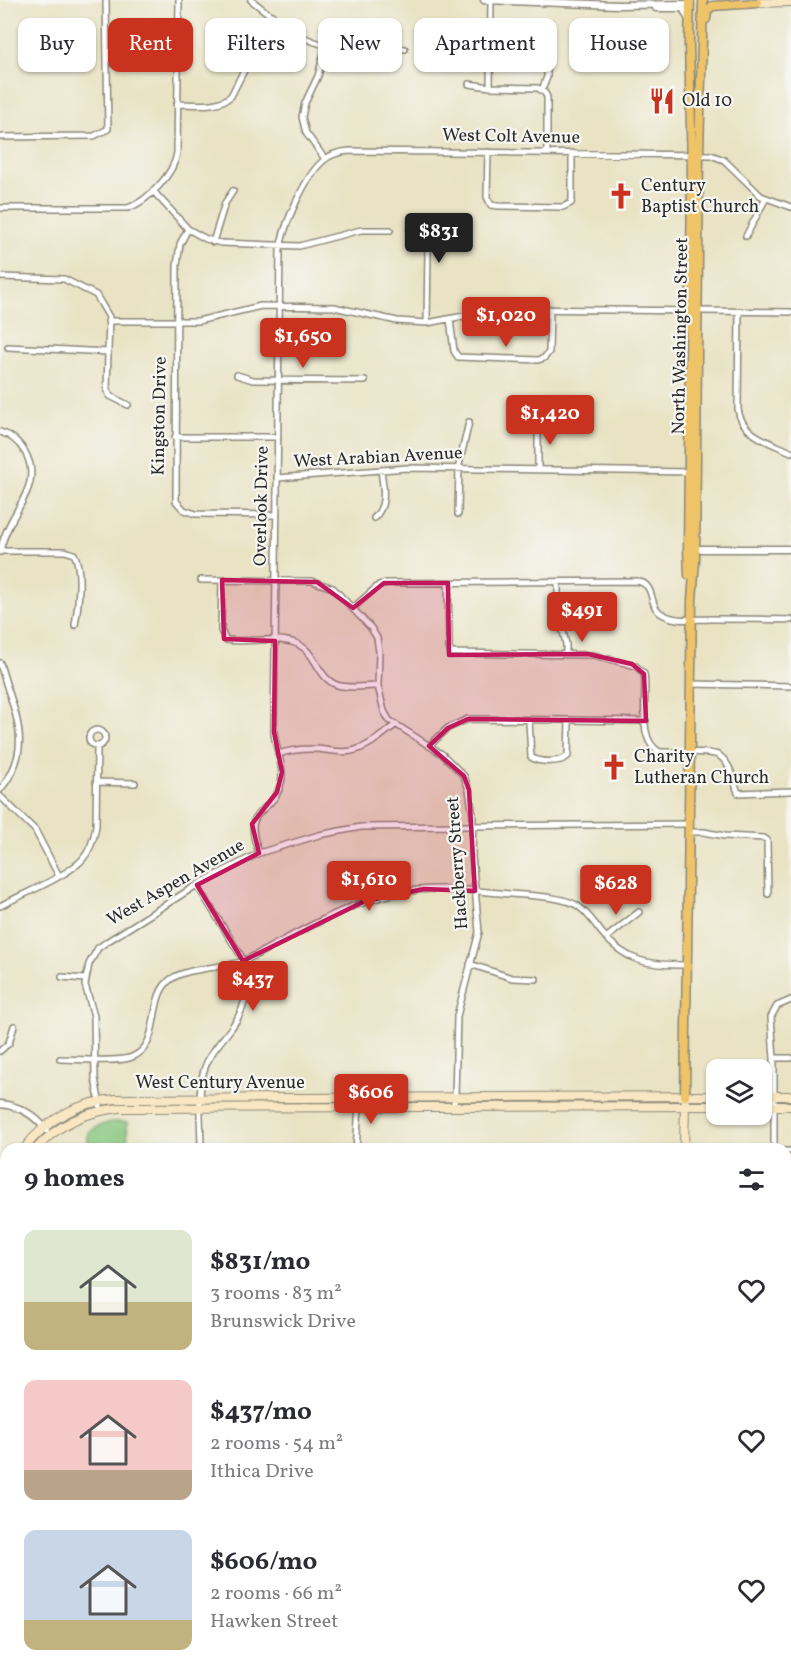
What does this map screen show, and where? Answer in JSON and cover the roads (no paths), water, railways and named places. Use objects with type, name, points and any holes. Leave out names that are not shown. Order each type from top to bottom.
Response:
[{"type":"main road","points":[[701,114],[697,71],[698,11],[696,2],[791,2]]},
{"type":"main road","name":"North Washington Street","points":[[684,1143],[692,472],[697,311],[695,155],[689,35],[696,2]]},
{"type":"main road","name":"North Washington Street","points":[[695,155],[701,114],[696,2]]},
{"type":"main road","points":[[701,97],[706,68],[707,10],[714,6],[757,3]]},
{"type":"main road","name":"West Century Avenue","points":[[29,1143],[44,1127],[73,1109],[99,1101],[123,1098],[706,1096]]},
{"type":"main road","points":[[774,1096],[791,1096]]},
{"type":"main road","name":"West Century Avenue","points":[[42,1143],[50,1135],[74,1120],[101,1111],[120,1108],[706,1106]]},
{"type":"main road","points":[[774,1106],[791,1106]]},
{"type":"street","points":[[0,137],[94,136],[108,129],[106,0]]},
{"type":"street","points":[[0,208],[125,209],[135,206],[169,174],[176,158],[178,0]]},
{"type":"street","points":[[251,0],[302,36],[318,42]]},
{"type":"street","points":[[489,18],[488,0],[599,4],[696,2]]},
{"type":"street","points":[[599,4],[636,0]]},
{"type":"street","points":[[599,4],[625,8],[683,8],[687,14],[689,35]]},
{"type":"street","points":[[177,104],[214,104],[223,102],[231,96],[272,15]]},
{"type":"street","points":[[319,72],[303,108],[302,117],[306,133],[325,159]]},
{"type":"street","points":[[490,72],[490,87]]},
{"type":"street","points":[[542,90],[547,72]]},
{"type":"street","points":[[470,84],[542,90],[547,98],[547,153]]},
{"type":"street","name":"West Colt Avenue","points":[[325,159],[338,152],[349,151],[711,155],[722,158],[751,188],[766,198],[791,207]]},
{"type":"street","points":[[488,152],[488,197],[491,204],[563,207],[571,203],[572,199],[572,153]]},
{"type":"street","name":"Overlook Drive","points":[[258,853],[252,833],[252,824],[257,815],[274,797],[281,783],[282,772],[275,747],[274,732],[281,245],[292,210],[317,167],[325,159]]},
{"type":"street","points":[[153,191],[188,228],[213,242],[240,245],[313,243],[361,230],[390,230]]},
{"type":"street","points":[[213,242],[225,202],[233,191]]},
{"type":"street","points":[[746,236],[766,198]]},
{"type":"street","name":"Kingston Drive","points":[[188,228],[180,244],[177,257],[175,493],[178,504],[183,510],[196,514],[277,515]]},
{"type":"street","points":[[410,229],[422,236],[428,249],[427,323]]},
{"type":"street","points":[[0,277],[64,279],[96,295],[109,317],[107,389],[110,396],[128,405]]},
{"type":"street","points":[[108,321],[203,321],[253,306],[334,307],[397,321],[427,323],[497,310],[791,312]]},
{"type":"street","points":[[450,319],[454,351],[461,358],[538,360],[544,358],[549,352],[550,309]]},
{"type":"street","points":[[739,311],[738,409],[740,418],[744,426],[752,433],[791,452]]},
{"type":"street","points":[[8,347],[108,352]]},
{"type":"street","points":[[237,375],[247,379],[365,381]]},
{"type":"street","points":[[458,514],[459,469],[469,422]]},
{"type":"street","points":[[538,423],[538,469]]},
{"type":"street","points":[[0,432],[17,441],[25,452],[30,464],[31,478],[29,491],[8,527],[0,553],[65,551],[74,554],[78,564],[78,605],[75,625]]},
{"type":"street","points":[[175,437],[278,437]]},
{"type":"street","name":"West Arabian Avenue","points":[[277,478],[381,470],[538,469],[692,472]]},
{"type":"street","points":[[374,518],[381,510],[384,500],[381,470]]},
{"type":"street","points":[[691,549],[791,549]]},
{"type":"street","name":"Hackberry Street","points":[[201,580],[322,583],[337,591],[376,638],[379,652],[378,686],[384,711],[389,720],[442,754],[464,776],[469,790],[473,825],[472,856],[479,932],[456,1024],[453,1107]]},
{"type":"street","points":[[222,580],[221,632],[224,639],[228,641],[290,642],[312,655],[325,676],[337,685],[378,686]]},
{"type":"street","points":[[353,608],[384,583],[639,581],[649,587],[651,598],[660,614],[672,618],[791,620]]},
{"type":"street","points":[[558,582],[558,610],[566,644],[566,655]]},
{"type":"street","points":[[448,583],[451,653],[601,656],[640,668],[645,678],[646,736],[653,749],[660,752],[717,755],[724,761],[731,773],[738,793],[791,791]]},
{"type":"street","points":[[0,666],[21,736],[20,751],[15,766],[0,790]]},
{"type":"street","points":[[690,684],[791,686]]},
{"type":"street","points":[[429,746],[448,728],[468,719],[646,721]]},
{"type":"street","points":[[529,720],[531,757],[536,761],[563,760],[568,756],[568,720]]},
{"type":"street","points":[[278,754],[290,750],[312,748],[331,752],[353,750],[366,746],[395,725]]},
{"type":"street","points":[[1,903],[58,876],[81,861],[92,843],[96,826],[96,746]]},
{"type":"street","points":[[96,782],[135,783]]},
{"type":"street","points":[[0,796],[35,830],[58,876]]},
{"type":"street","name":"West Aspen Avenue","points":[[85,979],[91,958],[102,944],[197,885],[258,853],[319,835],[361,827],[473,825],[688,828],[725,836],[764,838],[767,840],[768,894]]},
{"type":"street","points":[[197,885],[243,961],[247,986],[243,1005],[234,1023],[209,1059],[202,1077],[201,1143]]},
{"type":"street","points":[[60,1059],[127,1058],[143,1050],[150,1036],[160,992],[171,979],[187,973],[243,961],[341,910],[365,901],[415,890],[442,889],[542,897],[577,905],[619,950],[638,961],[656,965],[686,965]]},
{"type":"street","points":[[606,938],[639,912]]},
{"type":"street","points":[[471,964],[513,978],[536,979]]},
{"type":"street","points":[[62,977],[85,979],[94,1016],[95,1059],[101,1111]]},
{"type":"street","points":[[774,1143],[774,1058],[771,1017],[777,1006],[791,1000]]},
{"type":"street","points":[[0,1051],[9,1043],[14,1026]]},
{"type":"street","points":[[774,1058],[791,1058]]},
{"type":"street","points":[[356,1143],[360,1097]]},
{"type":"street","points":[[0,1104],[27,1112],[50,1135]]},
{"type":"place","name":"Old 10","points":[[662,101]]},
{"type":"place","name":"Century Baptist Church","points":[[621,196]]},
{"type":"place","name":"Charity Lutheran Church","points":[[614,767]]}]
